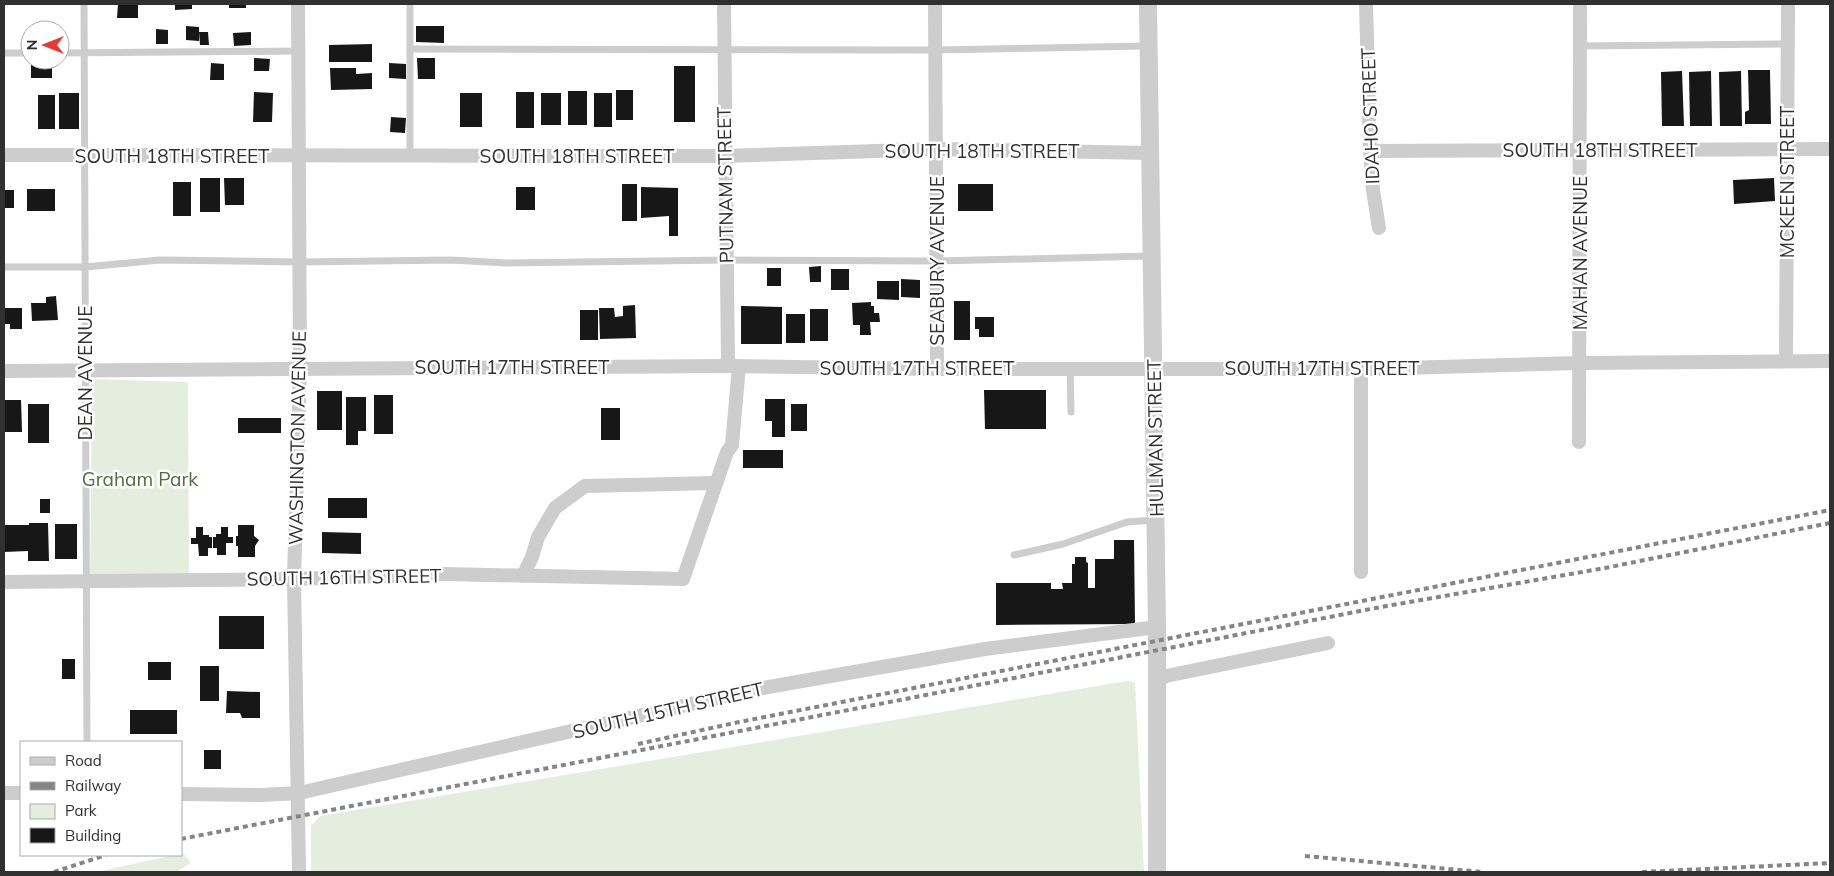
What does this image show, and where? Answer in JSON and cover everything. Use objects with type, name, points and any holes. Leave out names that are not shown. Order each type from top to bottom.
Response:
[{"type":"street","name":"WASHINGTON AVENUE","points":[[298,4],[300,368],[294,579],[299,872]]},
{"type":"street","name":"PUTNAM STREET","points":[[683,579],[715,483],[727,452],[732,445],[734,366],[726,260],[724,4]]},
{"type":"street","name":"SEABURY AVENUE","points":[[934,4],[938,369]]},
{"type":"street","name":"HULMAN STREET","points":[[1148,4],[1158,681],[1157,872]]},
{"type":"street","name":"IDAHO STREET","points":[[1366,4],[1370,151],[1374,199],[1379,228]]},
{"type":"street","name":"MAHAN AVENUE","points":[[1579,442],[1580,4]]},
{"type":"street","name":"MCKEEN STREET","points":[[1786,361],[1788,4]]},
{"type":"street","name":"SOUTH 18TH STREET","points":[[1370,151],[1830,148]]},
{"type":"street","name":"SOUTH 18TH STREET","points":[[4,155],[724,156],[936,149],[1150,153]]},
{"type":"street","name":"SOUTH 17TH STREET","points":[[4,371],[734,366],[938,369],[1362,369],[1579,363],[1830,361]]},
{"type":"street","points":[[1362,369],[1362,572]]},
{"type":"street","points":[[522,576],[532,557],[538,537],[555,508],[585,486],[715,483]]},
{"type":"street","name":"SOUTH 16TH STREET","points":[[4,582],[294,579],[444,574],[683,579]]},
{"type":"street","name":"SOUTH 15TH STREET","points":[[182,794],[262,795],[299,793],[757,689],[985,648],[1157,627]]},
{"type":"street","points":[[1158,681],[1166,676],[1328,644]]},
{"type":"street","points":[[4,793],[20,793]]},
{"type":"lane","name":"DEAN AVENUE","points":[[84,4],[87,741]]},
{"type":"lane","points":[[410,4],[410,156]]},
{"type":"lane","points":[[1580,46],[1787,44]]},
{"type":"lane","points":[[410,49],[935,50],[1149,46]]},
{"type":"lane","points":[[70,53],[299,51]]},
{"type":"lane","points":[[4,53],[20,53]]},
{"type":"lane","points":[[4,267],[85,267],[160,260],[300,262],[451,260],[506,263],[726,260],[937,261],[1152,256]]},
{"type":"lane","points":[[1070,368],[1070,412]]},
{"type":"lane","points":[[1014,555],[1062,544],[1126,522],[1156,520]]},
{"type":"green space","name":"Graham Park","points":[[92,379],[188,382],[189,577],[90,578]]},
{"type":"green space","points":[[1127,681],[1135,682],[1144,872],[311,872],[311,826],[320,816]]},
{"type":"green space","points":[[182,853],[191,863],[176,872],[97,872],[169,856],[182,856]]},
{"type":"building","points":[[118,4],[138,4],[138,18],[117,18]]},
{"type":"building","points":[[175,4],[192,4],[192,9],[175,10]]},
{"type":"building","points":[[229,4],[246,4],[246,8],[229,8]]},
{"type":"building","points":[[186,26],[199,27],[199,41],[186,40]]},
{"type":"building","points":[[416,26],[444,26],[444,43],[416,42]]},
{"type":"building","points":[[156,29],[168,30],[168,44],[156,44]]},
{"type":"building","points":[[199,32],[208,32],[209,45],[200,45]]},
{"type":"building","points":[[251,32],[251,45],[234,46],[233,33]]},
{"type":"building","points":[[372,44],[372,62],[329,62],[329,45]]},
{"type":"building","points":[[254,58],[270,59],[269,71],[254,71]]},
{"type":"building","points":[[417,58],[435,58],[435,79],[418,79]]},
{"type":"building","points":[[211,63],[224,64],[224,80],[210,80]]},
{"type":"building","points":[[389,63],[406,64],[406,79],[389,78]]},
{"type":"building","points":[[674,66],[695,66],[695,122],[674,122]]},
{"type":"building","points":[[330,68],[356,68],[356,74],[372,73],[372,89],[331,90]]},
{"type":"building","points":[[31,70],[52,70],[52,78],[31,78]]},
{"type":"building","points":[[1748,70],[1770,70],[1771,124],[1745,124],[1745,112],[1749,110]]},
{"type":"building","points":[[1682,71],[1684,126],[1662,126],[1661,72]]},
{"type":"building","points":[[1711,71],[1712,126],[1690,126],[1689,72]]},
{"type":"building","points":[[1741,71],[1742,126],[1720,126],[1719,72]]},
{"type":"building","points":[[616,90],[633,90],[633,120],[616,120]]},
{"type":"building","points":[[568,91],[587,91],[587,125],[568,125]]},
{"type":"building","points":[[254,92],[273,93],[272,122],[253,122]]},
{"type":"building","points":[[516,92],[534,92],[534,128],[516,128]]},
{"type":"building","points":[[59,93],[79,93],[79,129],[59,129]]},
{"type":"building","points":[[460,93],[482,93],[482,127],[460,127]]},
{"type":"building","points":[[541,93],[561,93],[561,125],[541,125]]},
{"type":"building","points":[[594,93],[612,93],[612,127],[594,127]]},
{"type":"building","points":[[38,95],[55,95],[55,129],[38,129]]},
{"type":"building","points":[[391,117],[406,118],[405,133],[390,132]]},
{"type":"building","points":[[200,178],[220,178],[220,212],[200,212]]},
{"type":"building","points":[[224,178],[244,178],[244,205],[225,205]]},
{"type":"building","points":[[1774,178],[1775,201],[1734,204],[1733,180]]},
{"type":"building","points":[[173,182],[191,182],[191,216],[173,216]]},
{"type":"building","points":[[622,184],[637,184],[637,221],[622,221]]},
{"type":"building","points":[[958,184],[993,184],[993,211],[958,211]]},
{"type":"building","points":[[516,187],[535,187],[535,210],[516,210]]},
{"type":"building","points":[[641,187],[678,188],[678,236],[669,236],[669,216],[641,218]]},
{"type":"building","points":[[27,189],[55,189],[55,211],[27,211]]},
{"type":"building","points":[[4,190],[14,190],[14,208],[4,208]]},
{"type":"building","points":[[821,266],[821,282],[810,282],[809,267]]},
{"type":"building","points":[[767,268],[781,268],[781,286],[767,286]]},
{"type":"building","points":[[831,269],[849,269],[849,290],[831,290]]},
{"type":"building","points":[[901,279],[920,280],[920,298],[901,297]]},
{"type":"building","points":[[877,281],[899,281],[899,300],[877,299]]},
{"type":"building","points":[[56,296],[58,320],[32,321],[31,303],[46,303],[46,297]]},
{"type":"building","points":[[954,301],[970,301],[970,340],[954,340]]},
{"type":"building","points":[[871,302],[871,306],[874,306],[874,313],[879,313],[880,322],[870,322],[871,335],[860,335],[860,325],[853,325],[852,303]]},
{"type":"building","points":[[635,305],[636,338],[600,339],[599,308],[614,308],[615,317],[623,316],[623,306]]},
{"type":"building","points":[[741,306],[782,307],[782,344],[741,344]]},
{"type":"building","points":[[4,308],[22,308],[22,329],[10,329],[10,324],[4,324]]},
{"type":"building","points":[[810,309],[828,309],[828,341],[810,341]]},
{"type":"building","points":[[580,310],[598,310],[598,340],[580,340]]},
{"type":"building","points":[[786,314],[805,314],[805,343],[786,343]]},
{"type":"building","points":[[975,317],[994,317],[994,337],[979,337],[979,329],[975,329]]},
{"type":"building","points":[[984,390],[1046,390],[1046,429],[985,429]]},
{"type":"building","points":[[317,391],[342,391],[342,430],[317,430]]},
{"type":"building","points":[[374,395],[393,395],[393,434],[374,434]]},
{"type":"building","points":[[346,397],[366,397],[366,431],[358,431],[358,445],[346,445]]},
{"type":"building","points":[[765,399],[785,399],[785,437],[772,437],[772,421],[765,421]]},
{"type":"building","points":[[4,400],[21,400],[22,432],[4,432]]},
{"type":"building","points":[[28,404],[49,404],[49,443],[28,443]]},
{"type":"building","points":[[791,404],[807,404],[807,431],[791,431]]},
{"type":"building","points":[[601,408],[620,408],[620,440],[601,440]]},
{"type":"building","points":[[238,418],[281,418],[281,433],[238,433]]},
{"type":"building","points":[[743,450],[783,450],[783,468],[743,468]]},
{"type":"building","points":[[328,498],[367,498],[367,518],[328,518]]},
{"type":"building","points":[[40,499],[50,499],[50,513],[40,513]]},
{"type":"building","points":[[29,523],[48,523],[49,561],[28,561],[28,551],[4,552],[4,525],[29,525]]},
{"type":"building","points":[[55,524],[77,524],[77,559],[55,559]]},
{"type":"building","points":[[238,525],[254,525],[254,536],[259,540],[255,546],[255,557],[238,557],[236,536],[238,536]]},
{"type":"building","points":[[196,527],[203,527],[203,535],[212,537],[212,548],[208,548],[208,556],[199,556],[198,544],[191,544],[191,538],[196,538]]},
{"type":"building","points":[[221,527],[228,527],[228,537],[233,537],[233,543],[226,543],[226,555],[217,555],[217,548],[213,548],[213,537],[216,537],[216,534],[221,534]]},
{"type":"building","points":[[322,532],[361,533],[361,554],[322,553]]},
{"type":"building","points":[[1114,540],[1134,540],[1135,624],[996,625],[996,583],[1051,583],[1051,589],[1063,589],[1062,583],[1072,583],[1072,564],[1075,564],[1075,557],[1086,557],[1086,562],[1088,563],[1088,588],[1095,588],[1095,559],[1114,559]]},
{"type":"building","points":[[219,616],[264,616],[264,649],[219,649]]},
{"type":"building","points":[[62,659],[75,659],[75,679],[62,679]]},
{"type":"building","points":[[148,662],[171,662],[171,680],[148,680]]},
{"type":"building","points":[[200,666],[219,666],[219,701],[200,701]]},
{"type":"building","points":[[227,691],[260,692],[260,718],[242,718],[240,713],[226,713]]},
{"type":"building","points":[[130,710],[177,710],[177,734],[130,734]]},
{"type":"building","points":[[204,750],[221,750],[221,769],[204,769]]},
{"type":"railway","points":[[638,744],[739,722],[1830,510]]},
{"type":"railway","points":[[182,839],[1381,607],[1605,568],[1830,523]]},
{"type":"railway","points":[[54,872],[103,856]]},
{"type":"railway","points":[[1305,856],[1482,872]]},
{"type":"railway","points":[[1642,872],[1830,863]]}]
